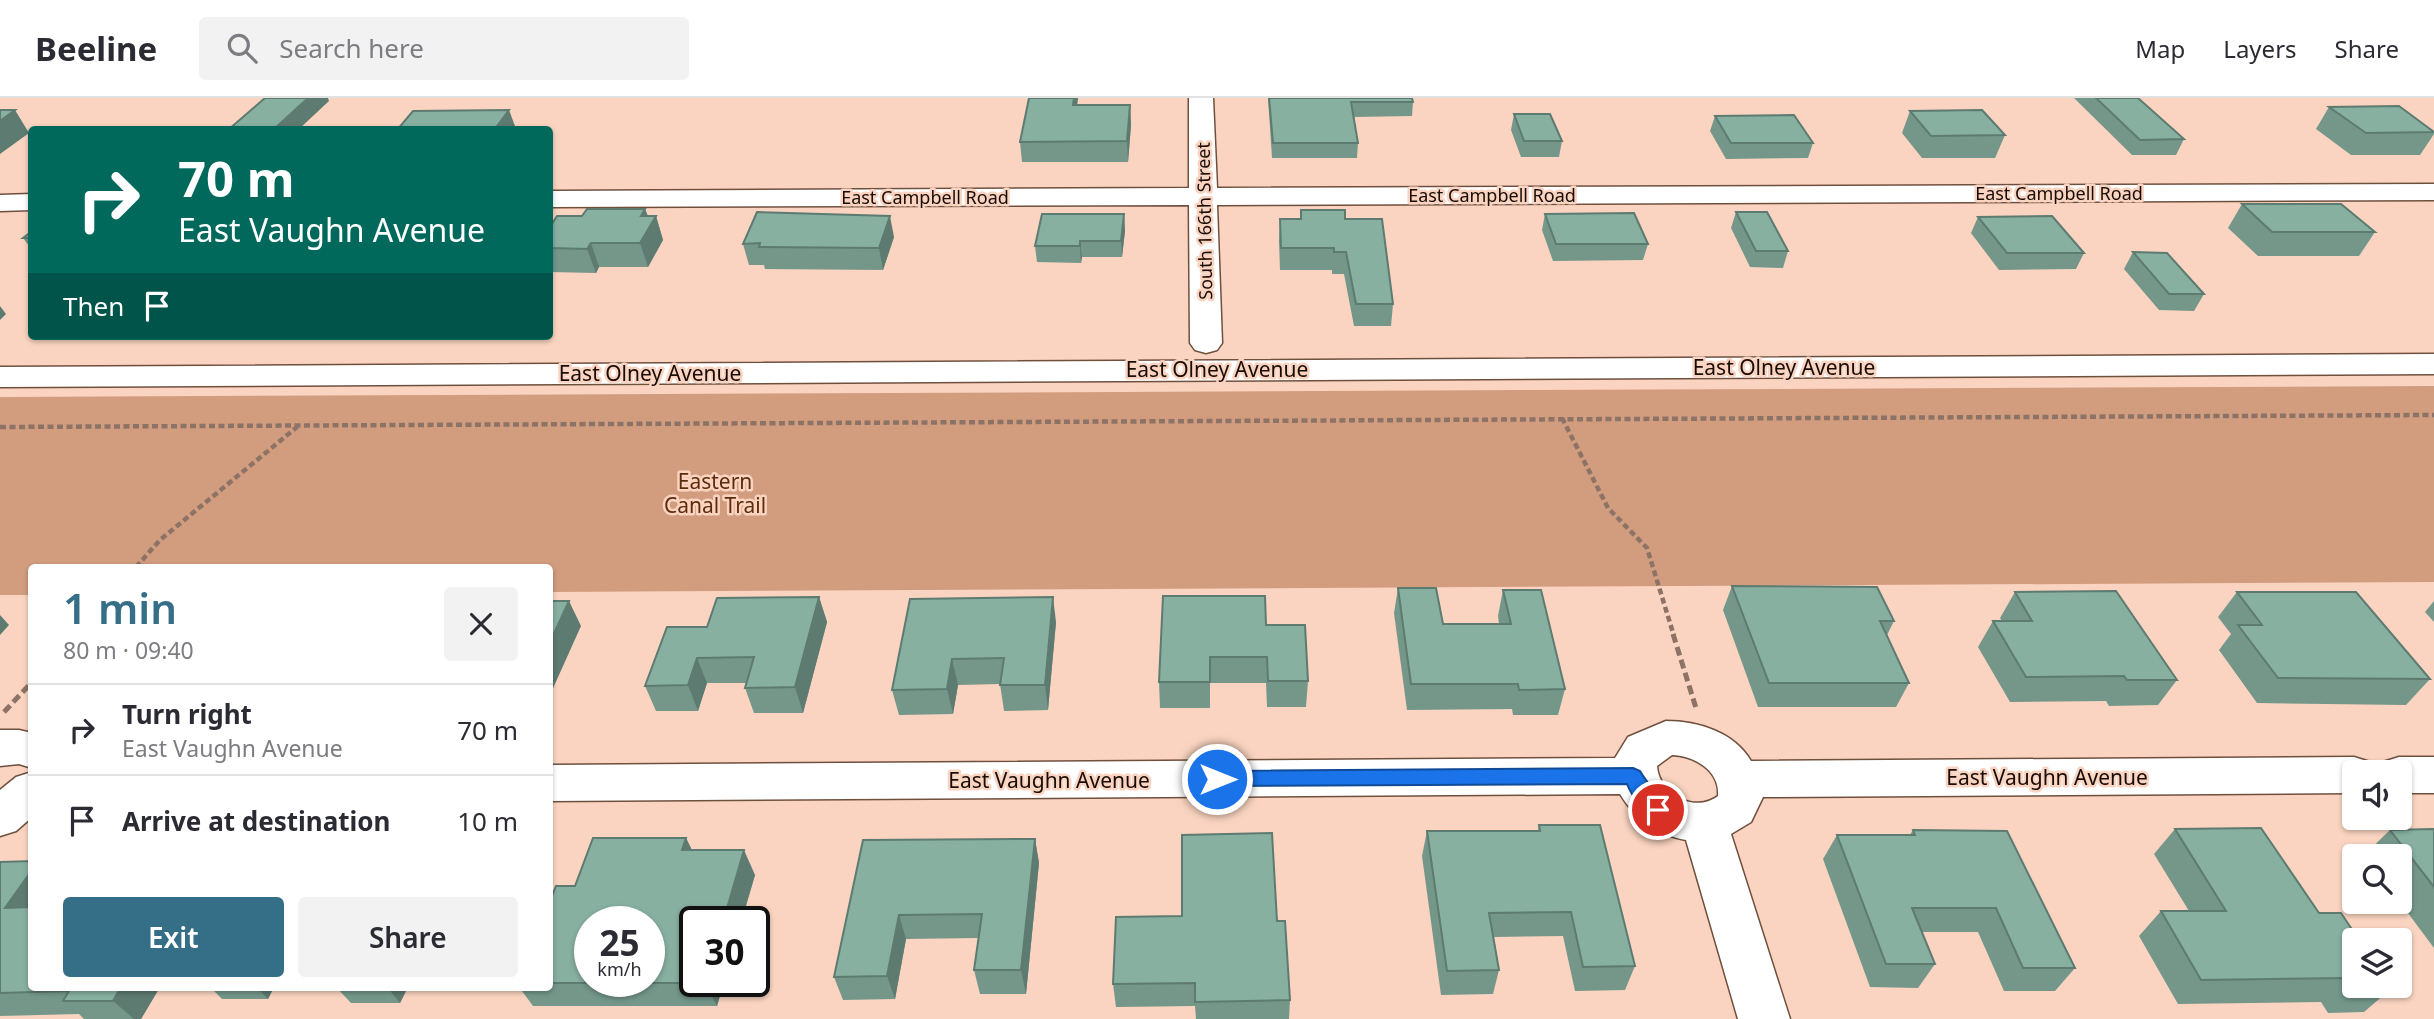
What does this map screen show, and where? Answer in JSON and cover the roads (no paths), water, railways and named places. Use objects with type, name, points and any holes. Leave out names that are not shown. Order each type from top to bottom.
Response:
[{"type":"street","name":"South 166th Street","points":[[1201,98],[1206,343]]},
{"type":"street","name":"East Campbell Road","points":[[553,200],[2434,192]]},
{"type":"street","points":[[0,202],[28,202]]},
{"type":"street","name":"East Olney Avenue","points":[[0,377],[2434,364]]},
{"type":"street","points":[[1666,738],[1683,738],[1701,743],[1725,758],[1740,779],[1742,791],[1739,804],[1719,820],[1704,823],[1680,820],[1658,810],[1638,788],[1633,776],[1634,763],[1640,751],[1651,743],[1666,738]]},
{"type":"street","points":[[0,747],[28,750]]},
{"type":"street","name":"East Vaughn Avenue","points":[[1740,779],[2342,775]]},
{"type":"street","points":[[2412,775],[2434,775]]},
{"type":"street","name":"East Vaughn Avenue","points":[[553,783],[1633,776]]},
{"type":"street","points":[[0,817],[28,793]]},
{"type":"street","points":[[1704,823],[1764,1019]]},
{"type":"park label","name":"Eastern Canal Trail","points":[[715,493]]}]
